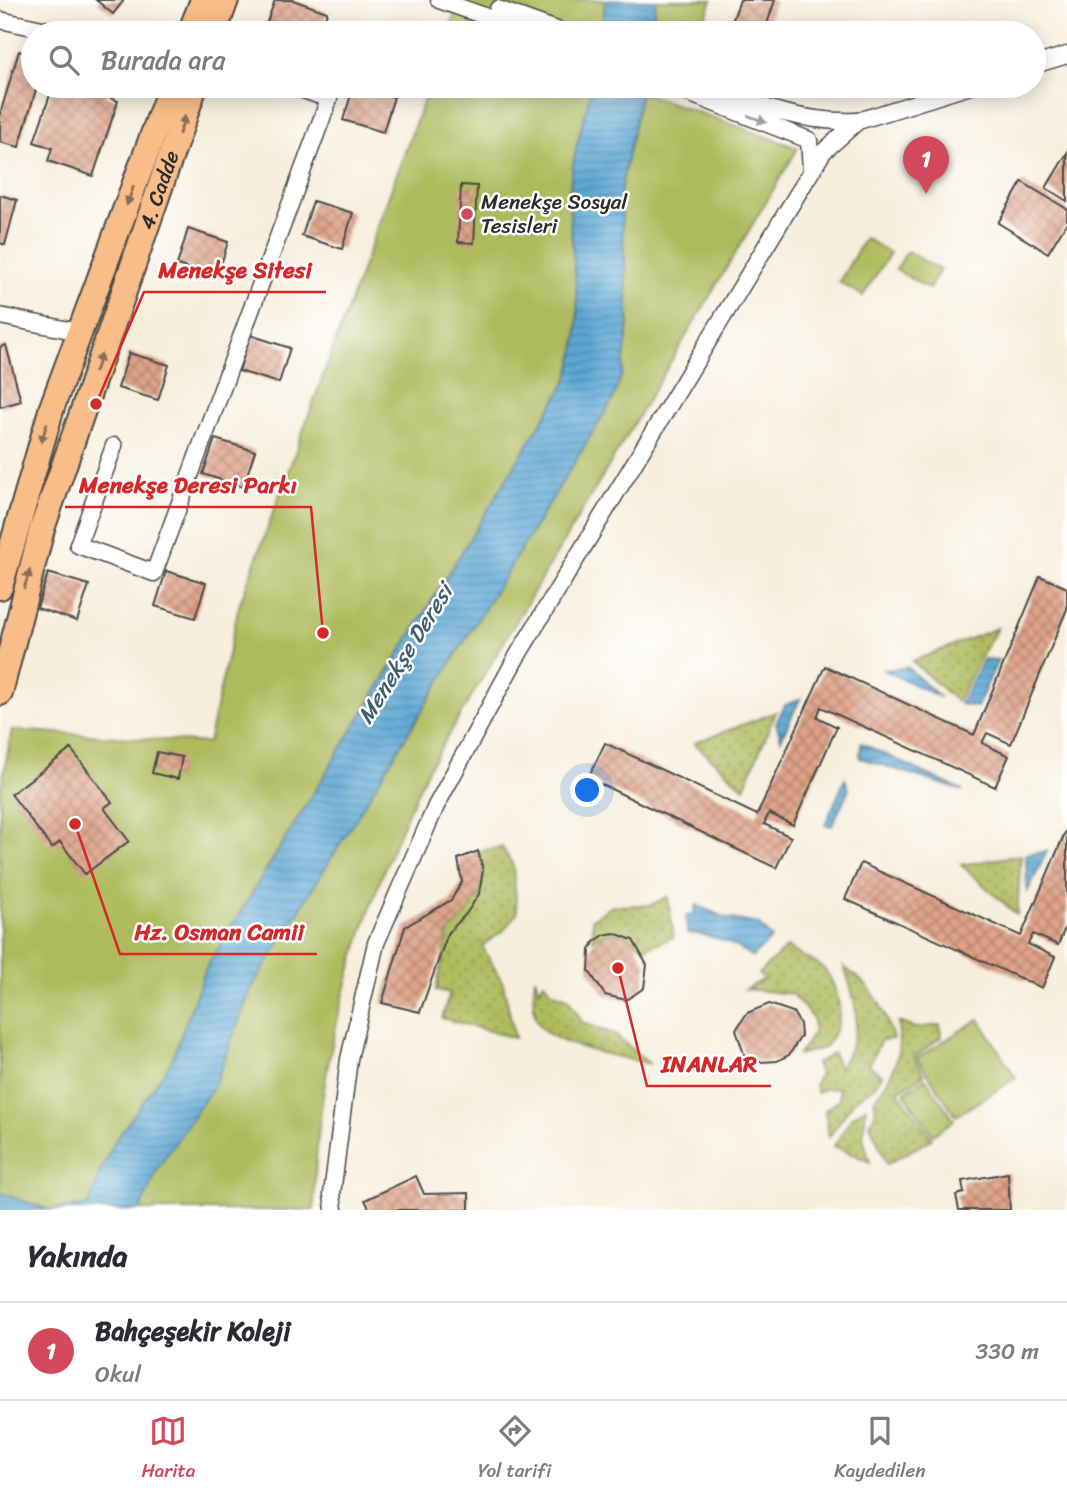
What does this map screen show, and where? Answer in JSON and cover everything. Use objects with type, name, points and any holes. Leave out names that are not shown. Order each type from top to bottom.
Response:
[{"type":"main road","points":[[194,21],[202,0]]},
{"type":"main road","points":[[218,21],[226,0]]},
{"type":"main road","name":"4. Cadde","points":[[0,587],[52,407],[167,98]]},
{"type":"main road","name":"4. Cadde","points":[[0,693],[42,529],[191,98]]},
{"type":"street","points":[[439,0],[499,21]]},
{"type":"street","points":[[471,0],[531,21]]},
{"type":"street","points":[[0,20],[21,24]]},
{"type":"street","points":[[1046,61],[1067,55]]},
{"type":"street","points":[[114,446],[78,545],[154,573],[329,99],[326,98]]},
{"type":"street","points":[[701,98],[809,140],[840,137]]},
{"type":"street","points":[[737,98],[772,111],[809,119],[858,121],[932,98]]},
{"type":"street","points":[[334,1210],[332,1194],[349,1059],[376,943],[436,806],[516,658],[811,171],[824,152],[858,121]]},
{"type":"street","points":[[809,140],[811,171]]},
{"type":"street","points":[[0,316],[79,332]]},
{"type":"green space","points":[[460,0],[605,0],[603,21],[452,21]]},
{"type":"green space","points":[[656,0],[712,0],[704,21],[653,21]]},
{"type":"green space","points":[[425,98],[589,98],[571,178],[570,215],[578,310],[574,357],[567,381],[206,968],[171,1063],[114,1143],[99,1174],[89,1205],[49,1210],[0,1193],[0,792],[12,730],[208,743],[239,606]]},
{"type":"green space","points":[[640,98],[658,98],[798,148],[427,771],[403,823],[363,930],[346,984],[333,1040],[316,1153],[314,1210],[140,1210],[157,1168],[214,1086],[251,989],[612,401],[622,374],[629,323],[620,193]]},
{"type":"green space","points":[[865,238],[890,253],[863,296],[839,282]]},
{"type":"green space","points":[[907,251],[940,270],[929,289],[896,270]]},
{"type":"green space","points":[[997,628],[957,702],[912,661],[913,661]]},
{"type":"green space","points":[[776,712],[744,788],[694,743]]},
{"type":"green space","points":[[502,847],[513,865],[517,913],[504,930],[482,946],[503,983],[515,1038],[442,1018],[450,993],[436,990],[448,933],[466,914],[479,894],[483,870],[478,851]]},
{"type":"green space","points":[[1021,855],[1017,915],[961,865]]},
{"type":"green space","points":[[668,897],[674,937],[645,948],[626,936],[614,933],[593,940],[592,919],[612,906],[650,905]]},
{"type":"green space","points":[[787,947],[826,971],[833,985],[839,1010],[837,1027],[824,1048],[798,1055],[813,1033],[813,1018],[792,994],[746,989],[764,979],[758,974]]},
{"type":"green space","points":[[844,967],[871,990],[885,1016],[893,1039],[881,1040],[869,1065],[882,1075],[875,1086],[854,1101],[829,1137],[825,1110],[839,1100],[839,1088],[824,1089],[817,1093],[815,1084],[820,1073],[816,1064],[833,1053],[839,1069],[852,1043],[855,1007]]},
{"type":"green space","points":[[535,977],[539,990],[544,982],[552,992],[568,998],[583,1023],[614,1034],[650,1064],[575,1045],[548,1033],[540,1026],[535,1015]]},
{"type":"green space","points":[[979,1019],[1016,1078],[956,1116],[917,1058]]},
{"type":"green space","points":[[898,1022],[915,1028],[940,1025],[941,1037],[914,1057],[924,1075],[898,1091],[932,1139],[887,1164],[870,1124],[876,1111],[874,1100],[892,1073],[898,1054]]},
{"type":"green space","points":[[925,1078],[954,1120],[933,1135],[904,1093]]},
{"type":"green space","points":[[866,1107],[863,1137],[870,1162],[834,1146],[851,1118]]},
{"type":"water","points":[[605,0],[656,0],[653,21],[603,21]]},
{"type":"water","name":"Menekşe Deresi","points":[[589,98],[640,98],[620,193],[629,323],[622,374],[612,401],[251,989],[214,1086],[158,1168],[140,1210],[57,1210],[89,1205],[99,1174],[114,1143],[171,1062],[206,968],[567,381],[574,357],[578,310],[570,215],[571,178]]},
{"type":"water","points":[[984,659],[998,660],[977,707],[960,704]]},
{"type":"water","points":[[907,667],[940,697],[884,670]]},
{"type":"water","points":[[800,699],[781,739],[776,723],[785,705]]},
{"type":"water","points":[[861,743],[963,791],[860,758]]},
{"type":"water","points":[[845,779],[849,789],[832,826],[825,825]]},
{"type":"water","points":[[1047,851],[1027,893],[1026,854]]},
{"type":"water","points":[[696,905],[726,918],[758,924],[772,938],[752,957],[721,940],[687,933],[686,916],[694,914]]},
{"type":"water","points":[[1,1193],[49,1210],[0,1210]]},
{"type":"building","points":[[96,0],[124,0],[113,14]]},
{"type":"building","points":[[275,0],[293,0],[327,12],[324,21],[267,21]]},
{"type":"building","points":[[740,0],[775,0],[768,21],[732,21]]},
{"type":"building","points":[[19,51],[21,98],[33,98],[19,147],[0,142],[0,114]]},
{"type":"building","points":[[49,98],[110,98],[118,101],[93,176],[48,161],[52,148],[34,142]]},
{"type":"building","points":[[350,98],[394,98],[383,132],[343,120]]},
{"type":"building","points":[[1067,153],[1067,201],[1046,188]]},
{"type":"building","points":[[1022,182],[1067,209],[1067,222],[1048,253],[998,223]]},
{"type":"building","name":"Menekşe Sosyal Tesisleri","points":[[461,185],[477,186],[474,243],[458,242]]},
{"type":"building","points":[[0,195],[17,200],[5,245],[0,243]]},
{"type":"building","points":[[313,201],[353,213],[342,249],[302,236]]},
{"type":"building","points":[[188,229],[228,242],[217,277],[177,265]]},
{"type":"building","points":[[250,335],[290,348],[279,383],[239,371]]},
{"type":"building","points":[[6,345],[21,401],[0,407],[0,347]]},
{"type":"building","points":[[129,353],[169,365],[158,400],[118,388]]},
{"type":"building","points":[[215,439],[255,451],[243,487],[203,474]]},
{"type":"building","points":[[166,571],[206,583],[195,618],[155,606]]},
{"type":"building","points":[[48,573],[89,585],[77,621],[37,608]]},
{"type":"building","points":[[1040,576],[1067,588],[1067,609],[1011,744],[987,733],[982,743],[1009,756],[995,787],[821,707],[817,717],[837,727],[793,825],[769,813],[764,824],[791,837],[776,868],[588,778],[605,743],[757,815],[825,666],[974,735]]},
{"type":"building","points":[[71,749],[112,802],[104,808],[129,841],[85,874],[60,842],[52,848],[11,794]]},
{"type":"building","points":[[157,752],[182,757],[178,779],[152,773]]},
{"type":"building","points":[[1067,828],[1067,923],[1058,945],[1033,934],[1028,944],[1055,957],[1042,988],[845,899],[861,863],[1021,936]]},
{"type":"building","points":[[478,851],[483,870],[479,894],[466,914],[448,933],[420,1012],[382,1003],[405,927],[451,900],[462,882],[458,859]]},
{"type":"building","points":[[614,933],[633,940],[647,965],[644,988],[626,1000],[605,995],[589,971],[590,950],[594,942],[604,935]]},
{"type":"building","points":[[769,1004],[793,1012],[800,1024],[801,1036],[789,1055],[777,1061],[761,1062],[745,1057],[736,1030],[747,1013]]},
{"type":"building","points":[[1008,1173],[1010,1210],[959,1210],[956,1195],[964,1193],[962,1181]]},
{"type":"building","points":[[416,1176],[424,1194],[469,1193],[469,1210],[370,1210],[365,1200]]},
{"type":"place","name":"Bahçeşekir Koleji","points":[[926,194]]},
{"type":"place","name":"Menekşe Sosyal Tesisleri","points":[[467,214]]},
{"type":"place","name":"Menekşe Sitesi","points":[[96,404]]},
{"type":"place","name":"Menekşe Deresi Parkı","points":[[323,633]]},
{"type":"place","name":"Hz. Osman Camii","points":[[75,824]]},
{"type":"place","name":"INANLAR","points":[[618,968]]}]
